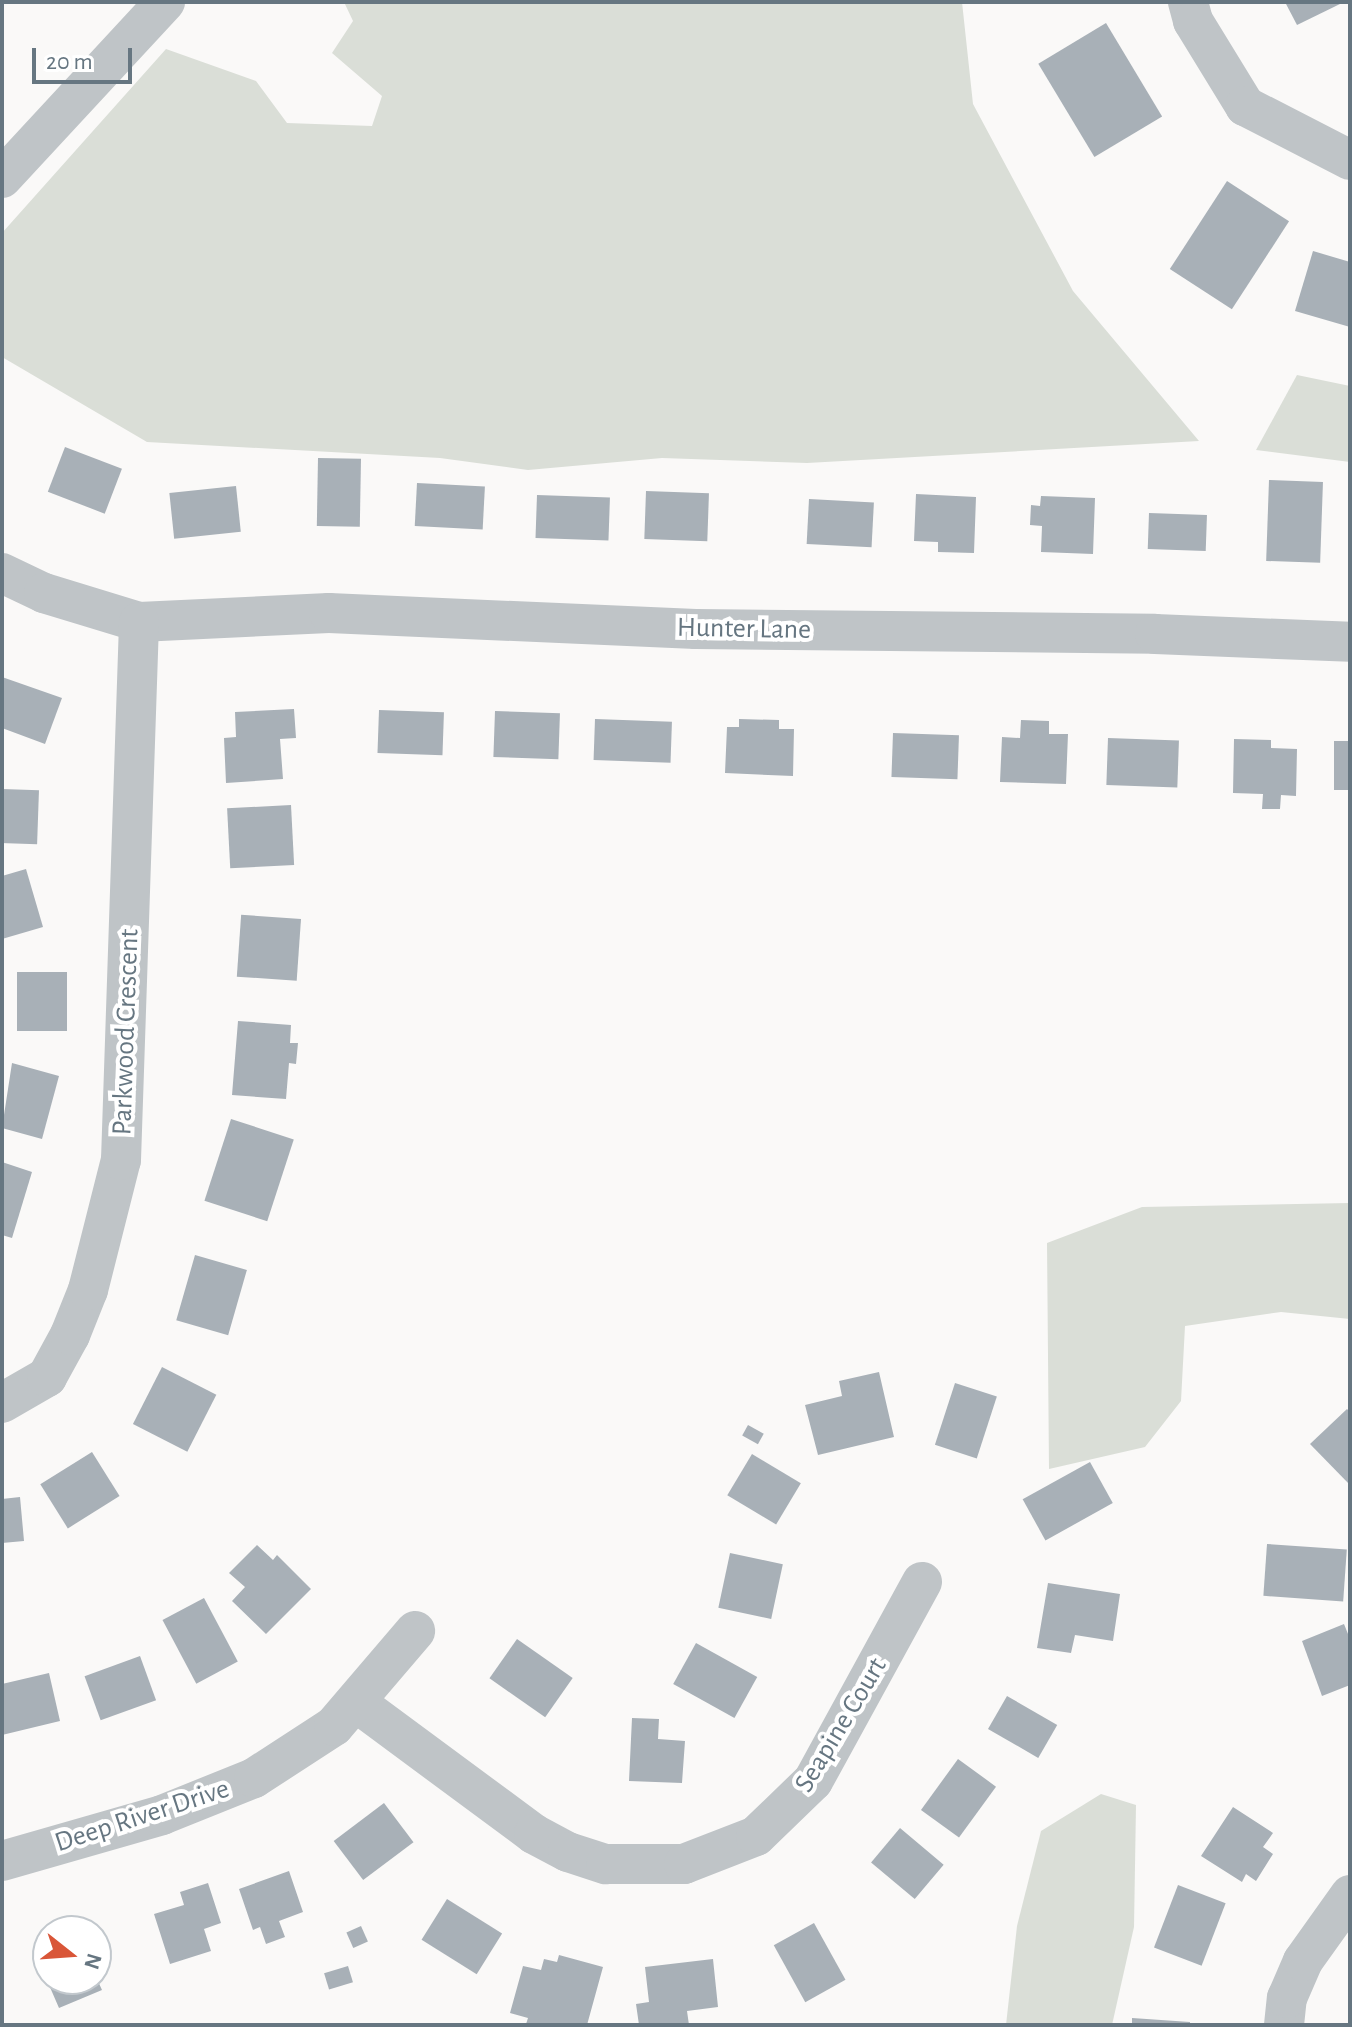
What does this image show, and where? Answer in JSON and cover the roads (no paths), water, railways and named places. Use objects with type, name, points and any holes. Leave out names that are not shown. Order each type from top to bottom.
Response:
[{"type":"street","points":[[2,178],[165,2]]},
{"type":"street","points":[[1188,2],[1193,21],[1245,106],[1350,160]]},
{"type":"street","name":"Hunter Lane","points":[[2,573],[44,593],[139,622],[329,613],[696,629],[1155,634],[1350,642]]},
{"type":"street","name":"Parkwood Crescent","points":[[2,1403],[47,1377],[70,1335],[88,1290],[121,1160],[139,622]]},
{"type":"street","name":"Seapine Court","points":[[357,1703],[534,1834],[568,1852],[606,1864],[684,1864],[756,1836],[813,1781],[922,1582]]},
{"type":"street","name":"Deep River Drive","points":[[2,1861],[231,1789],[296,1754],[357,1703],[415,1631]]},
{"type":"street","points":[[1284,2025],[1287,1998],[1303,1961],[1350,1895]]}]
